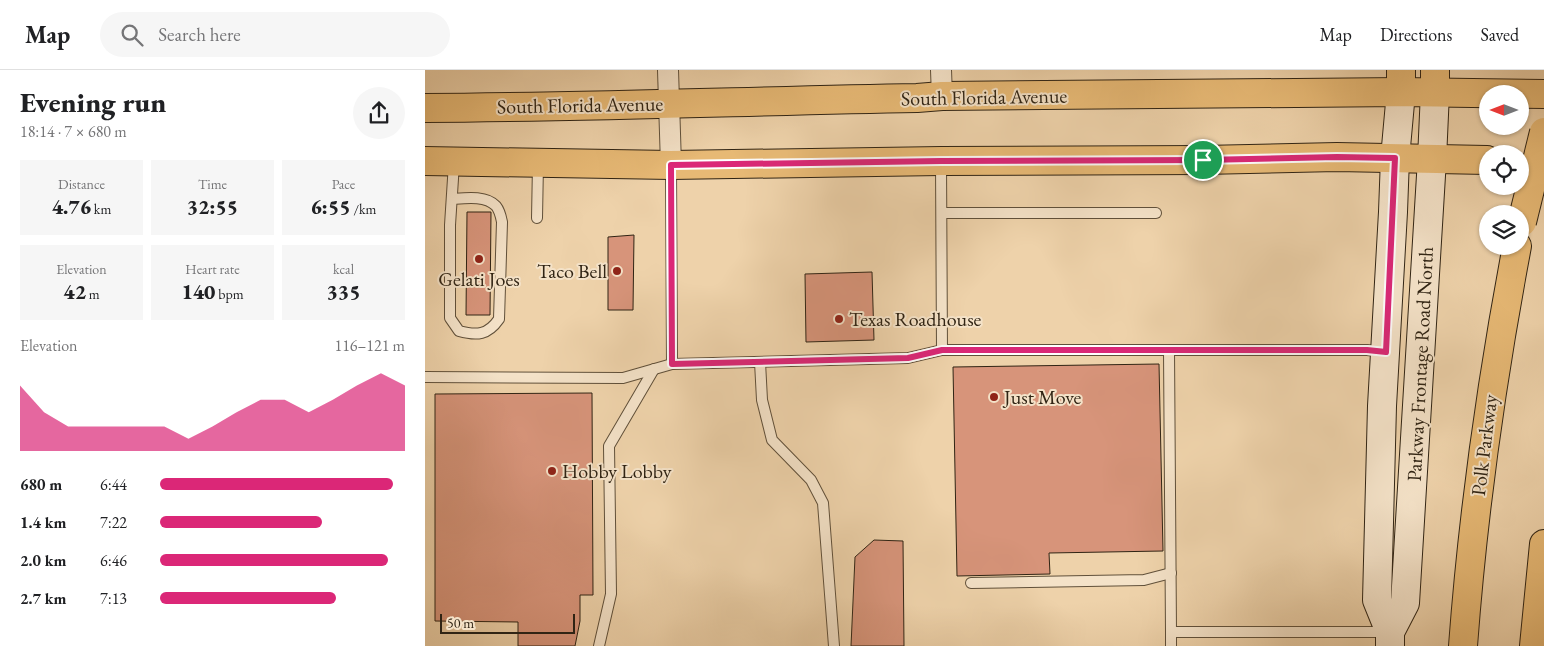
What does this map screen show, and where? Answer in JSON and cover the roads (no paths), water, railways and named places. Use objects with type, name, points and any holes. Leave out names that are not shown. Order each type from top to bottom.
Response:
[{"type":"main road","name":"Parkway Frontage Road North","points":[[1390,639],[1377,600],[1382,416],[1395,158],[1401,81]]},
{"type":"main road","name":"South Florida Avenue","points":[[425,108],[533,108],[907,98],[941,83],[1435,81],[1544,94]]},
{"type":"main road","name":"Parkway Frontage Road North","points":[[1390,639],[1405,602],[1435,81]]},
{"type":"main road","name":"Polk Parkway","points":[[1527,205],[1544,132]]},
{"type":"main road","points":[[425,161],[671,165],[1337,157],[1479,160]]},
{"type":"main road","points":[[1529,161],[1544,161]]},
{"type":"main road","name":"Polk Parkway","points":[[1463,646],[1469,570],[1493,377],[1516,255]]},
{"type":"main road","points":[[1534,646],[1544,544]]},
{"type":"street","points":[[667,70],[671,165]]},
{"type":"lane","points":[[941,161],[943,213],[942,350]]},
{"type":"lane","points":[[452,198],[489,201],[496,205],[501,217],[499,319],[493,328],[483,333],[469,334],[459,331],[450,318],[450,226],[452,198],[455,162]]},
{"type":"lane","points":[[537,218],[538,162]]},
{"type":"lane","points":[[671,165],[672,364]]},
{"type":"lane","points":[[943,213],[1156,213]]},
{"type":"lane","points":[[425,377],[623,378],[672,364],[908,358],[942,350],[1367,350],[1386,352]]},
{"type":"lane","points":[[1169,350],[1171,646]]},
{"type":"lane","points":[[760,362],[762,400],[772,440],[811,480],[823,503],[833,646]]},
{"type":"lane","points":[[599,646],[611,594],[609,446],[654,369]]},
{"type":"lane","points":[[971,583],[1143,580],[1171,574]]},
{"type":"lane","points":[[1171,632],[1390,639]]},
{"type":"place","name":"Gelati Joes","points":[[479,259]]},
{"type":"place","name":"Taco Bell","points":[[617,271]]},
{"type":"place","name":"Texas Roadhouse","points":[[839,319]]},
{"type":"place","name":"Just Move","points":[[994,397]]},
{"type":"place","name":"Hobby Lobby","points":[[552,471]]}]
